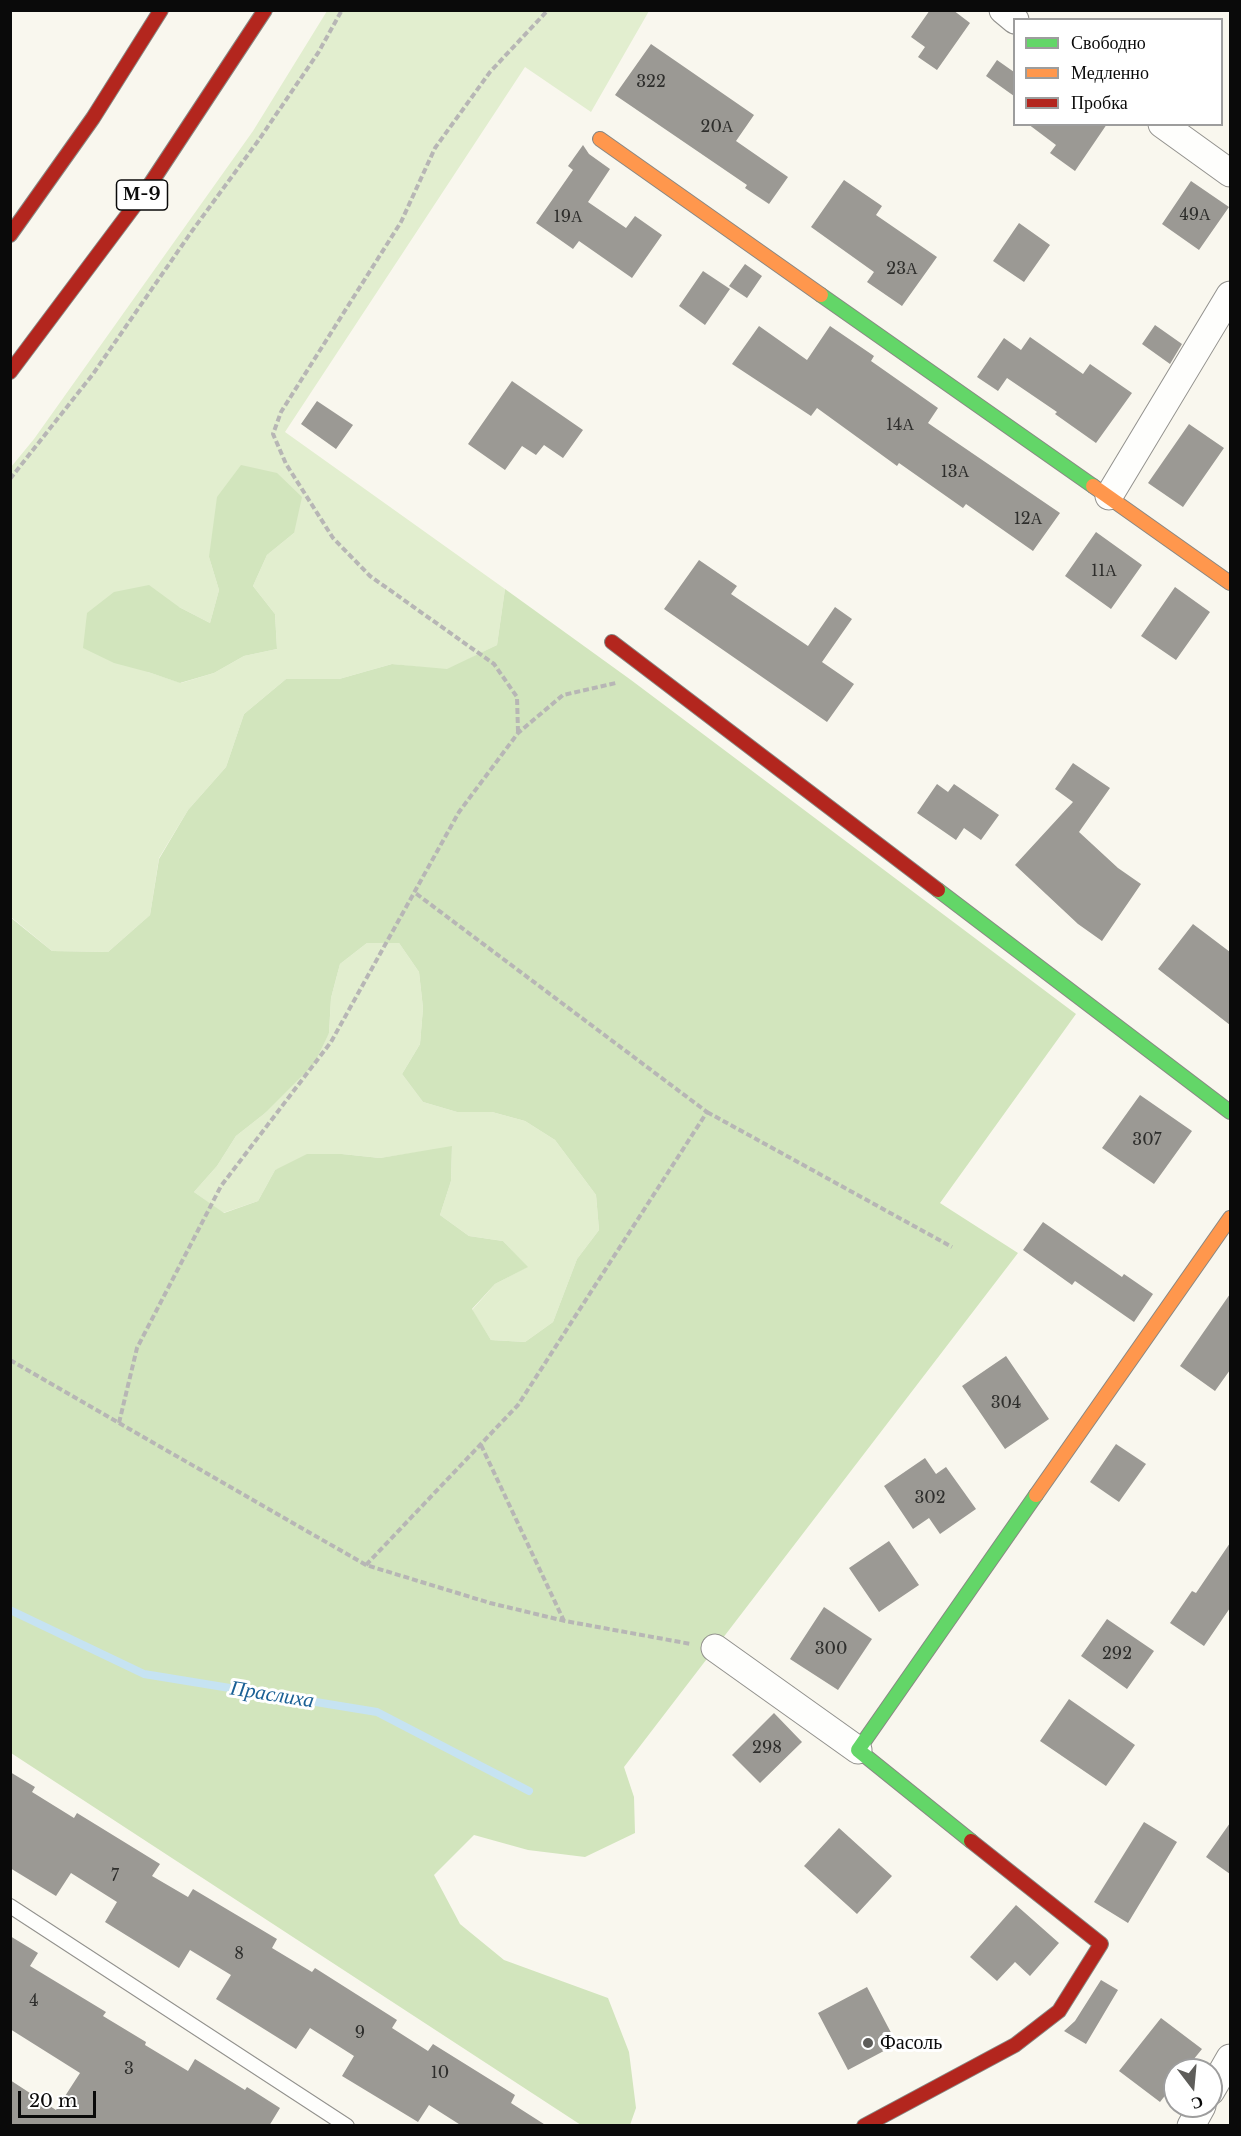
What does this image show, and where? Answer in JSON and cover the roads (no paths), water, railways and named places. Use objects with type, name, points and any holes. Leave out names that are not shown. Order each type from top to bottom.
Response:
[{"type":"main road","points":[[10,236],[93,118],[161,10]]},
{"type":"main road","name":"М-9","points":[[10,372],[147,189],[264,10]]},
{"type":"main road","points":[[600,139],[1230,583]]},
{"type":"main road","points":[[612,642],[1230,1112]]},
{"type":"main road","points":[[864,2126],[894,2119],[1015,2045],[1059,2011],[1101,1944],[858,1750],[1230,1218]]},
{"type":"street","points":[[1165,126],[1230,173]]},
{"type":"street","points":[[1109,496],[1230,295]]},
{"type":"street","points":[[715,1648],[858,1750]]},
{"type":"lane","points":[[10,1906],[347,2126]]},
{"type":"waterway","name":"Праслиха","points":[[10,1610],[144,1674],[377,1712],[529,1791]]},
{"type":"place","name":"Фасоль","points":[[868,2043]]}]
